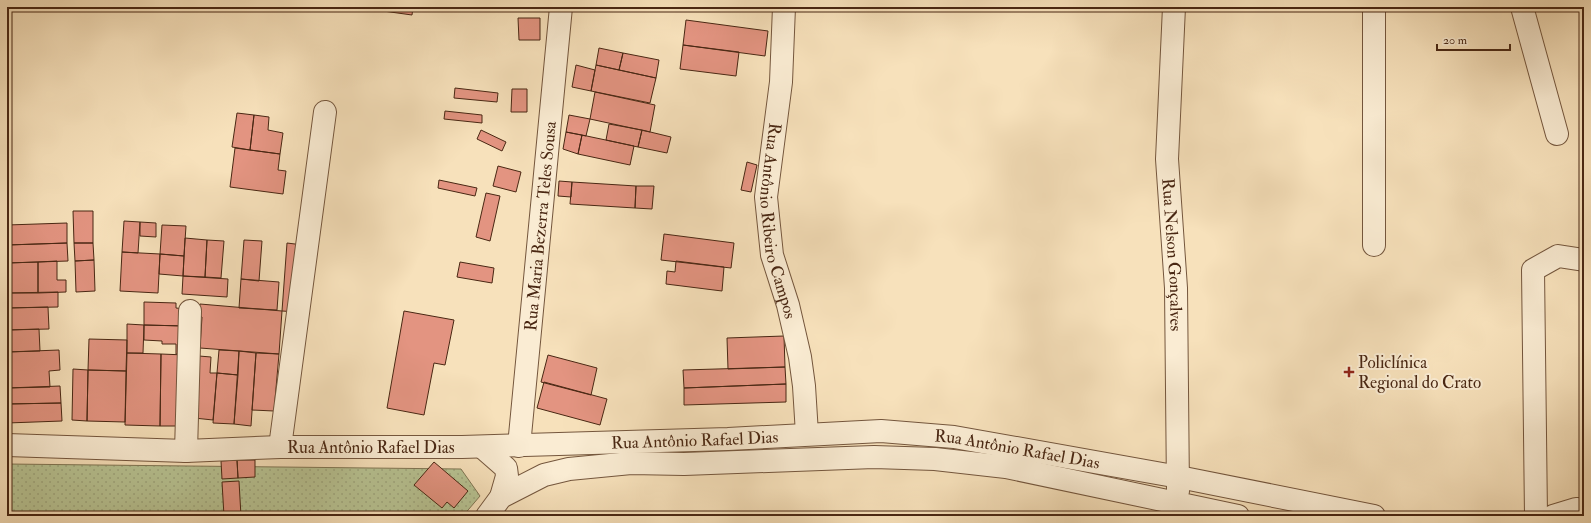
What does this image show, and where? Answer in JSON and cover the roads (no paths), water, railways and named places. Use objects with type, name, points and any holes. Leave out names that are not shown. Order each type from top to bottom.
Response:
[{"type":"street","name":"Rua Maria Bezerra Teles Sousa","points":[[519,446],[561,7]]},
{"type":"street","name":"Rua Antônio Ribeiro Campos","points":[[784,7],[781,82],[766,198],[772,255],[788,305],[800,357],[804,386],[807,434]]},
{"type":"street","name":"Rua Nelson Gonçalves","points":[[1174,7],[1166,159],[1176,288],[1179,477],[1177,503]]},
{"type":"street","points":[[1374,7],[1374,245]]},
{"type":"street","points":[[1522,7],[1557,134]]},
{"type":"street","points":[[280,447],[325,112]]},
{"type":"street","points":[[1536,516],[1533,270],[1558,256],[1584,260]]},
{"type":"street","points":[[186,451],[190,311]]},
{"type":"street","name":"Rua Antônio Rafael Dias","points":[[7,445],[186,451],[280,447],[482,447],[728,439],[807,434],[881,432],[954,437],[1179,477],[1374,516]]},
{"type":"street","points":[[728,439],[731,462]]},
{"type":"street","points":[[482,447],[506,468],[507,476],[502,497]]},
{"type":"street","name":"Rua Antônio Rafael Dias","points":[[486,516],[502,497],[544,475],[569,469],[631,463],[684,464],[874,457],[935,460],[1006,467],[1238,516]]},
{"type":"street","points":[[1553,516],[1576,509],[1584,510]]},
{"type":"place","name":"Policlínica Regional do Crato","points":[[1349,372]]}]
